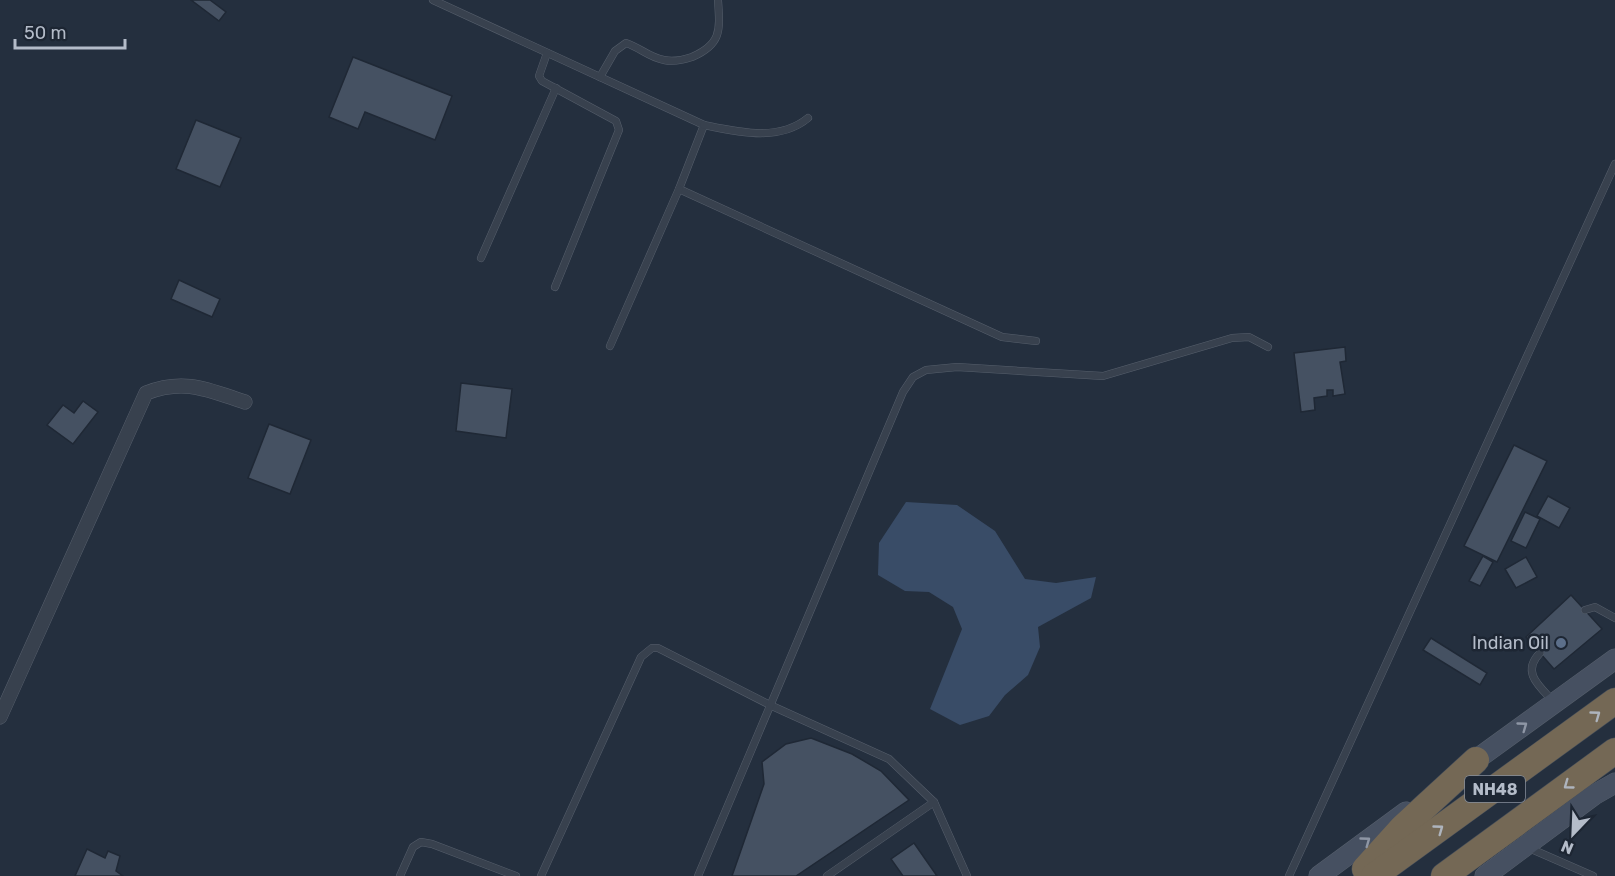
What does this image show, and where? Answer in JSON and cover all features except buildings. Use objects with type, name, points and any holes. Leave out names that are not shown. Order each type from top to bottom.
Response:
[{"type":"highway","name":"NH48","points":[[1374,876],[1615,701]]},
{"type":"highway","name":"NH48","points":[[1444,876],[1615,751]]},
{"type":"highway","points":[[1359,876],[1403,827],[1476,760]]},
{"type":"main road","points":[[1319,876],[1615,660]]},
{"type":"main road","points":[[1485,876],[1594,795],[1615,783]]},
{"type":"street","points":[[0,717],[146,393],[177,384],[192,385],[245,402]]},
{"type":"lane","points":[[433,0],[704,125],[757,133],[775,133],[791,129],[808,118]]},
{"type":"lane","points":[[600,77],[615,51],[626,43],[664,60],[686,59],[705,52],[714,44],[718,34],[718,0]]},
{"type":"lane","points":[[547,53],[539,76],[542,81],[616,121],[620,130],[555,287]]},
{"type":"lane","points":[[481,258],[556,88]]},
{"type":"lane","points":[[610,346],[679,189],[704,125]]},
{"type":"lane","points":[[1289,876],[1615,165]]},
{"type":"lane","points":[[679,189],[1002,337],[1036,341]]},
{"type":"lane","points":[[698,876],[903,392],[914,377],[926,370],[957,367],[1103,376],[1232,338],[1249,337],[1268,347]]},
{"type":"lane","points":[[1586,610],[1595,607],[1615,618]]},
{"type":"lane","points":[[541,876],[641,657],[647,650],[658,648],[771,706],[889,759],[934,802],[967,876]]},
{"type":"lane","points":[[1540,653],[1531,662],[1530,671],[1536,683],[1555,703]]},
{"type":"lane","points":[[827,876],[934,802]]},
{"type":"lane","points":[[400,876],[413,847],[421,842],[432,844],[516,876]]},
{"type":"lane","points":[[1526,847],[1593,876]]},
{"type":"water","points":[[906,502],[957,505],[995,531],[1025,579],[1056,583],[1096,577],[1091,598],[1038,627],[1040,647],[1028,675],[1005,695],[989,716],[960,725],[930,709],[962,629],[953,607],[929,592],[905,591],[878,575],[879,543]]},
{"type":"place","name":"Indian Oil","points":[[1561,643]]}]
